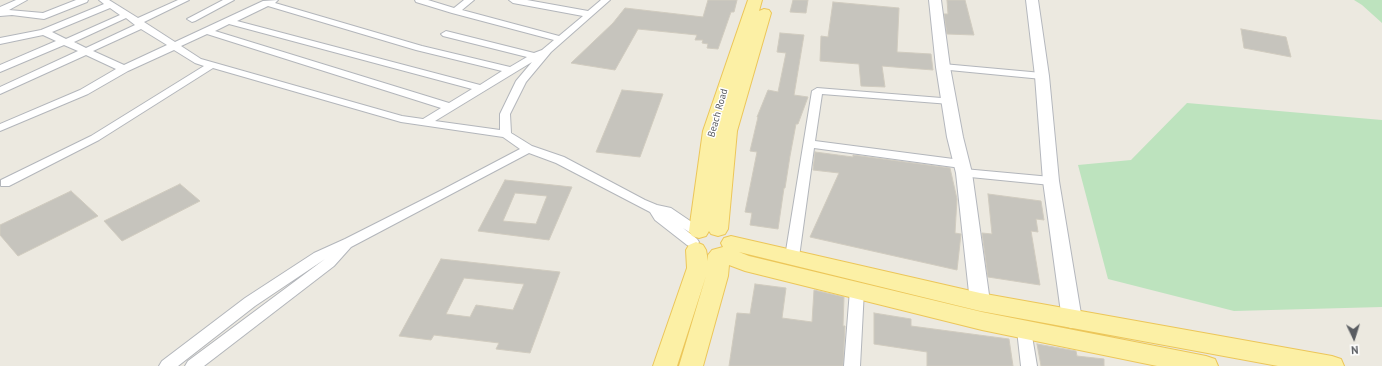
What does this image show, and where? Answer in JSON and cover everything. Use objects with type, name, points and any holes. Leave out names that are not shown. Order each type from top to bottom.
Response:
[{"type":"main road","name":"Beach Road","points":[[691,366],[717,276],[709,242],[712,131],[755,0]]},
{"type":"main road","name":"Beach Road","points":[[665,366],[698,268],[709,242],[728,131],[768,0]]},
{"type":"main road","points":[[709,242],[792,257],[980,302],[1277,361],[1332,366]]},
{"type":"main road","points":[[709,242],[744,263],[1024,330],[1206,366]]},
{"type":"street","points":[[0,12],[23,0]]},
{"type":"street","points":[[0,12],[16,12],[44,16],[84,0]]},
{"type":"street","points":[[0,91],[140,24],[185,0]]},
{"type":"street","points":[[192,19],[230,0]]},
{"type":"street","points":[[418,0],[561,39]]},
{"type":"street","points":[[455,11],[470,0]]},
{"type":"street","points":[[513,0],[589,14]]},
{"type":"street","points":[[506,134],[505,114],[521,81],[548,50],[606,0]]},
{"type":"street","points":[[935,0],[943,67],[962,168],[980,302]]},
{"type":"street","points":[[1027,0],[1032,0],[1042,76],[1051,181],[1072,320]]},
{"type":"street","points":[[0,41],[44,32],[109,2],[126,15],[198,61],[401,119],[506,134],[528,149],[560,160],[655,209],[659,217],[709,242]]},
{"type":"street","points":[[0,128],[84,92],[124,69],[270,2],[419,48],[511,70]]},
{"type":"street","points":[[0,69],[126,15]]},
{"type":"street","points":[[228,21],[481,88]]},
{"type":"street","points":[[206,31],[450,107]]},
{"type":"street","points":[[44,32],[124,69]]},
{"type":"street","points":[[446,34],[536,56]]},
{"type":"street","points":[[424,122],[511,70],[548,50]]},
{"type":"street","points":[[5,183],[95,138],[212,65]]},
{"type":"street","points":[[943,67],[1042,76]]},
{"type":"street","points":[[792,257],[817,91],[950,101]]},
{"type":"street","points":[[809,144],[1051,181]]},
{"type":"street","points":[[167,366],[250,302],[318,256],[350,242],[528,149]]},
{"type":"street","points":[[193,366],[329,262],[350,242]]},
{"type":"street","points":[[852,366],[857,290]]},
{"type":"street","points":[[1024,330],[1029,366]]},
{"type":"green space","points":[[1354,0],[1382,0],[1382,23],[1362,5]]},
{"type":"green space","points":[[1187,103],[1382,120],[1382,307],[1234,311],[1108,279],[1078,165],[1131,160]]},
{"type":"building","points":[[708,0],[737,0],[734,12],[731,12],[718,49],[707,48],[708,44],[702,43],[703,40],[695,40],[697,35],[638,29],[615,70],[571,63],[613,23],[625,8],[703,17]]},
{"type":"building","points":[[793,0],[808,0],[806,13],[790,12]]},
{"type":"building","points":[[947,0],[965,0],[974,35],[947,34],[944,14],[948,14]]},
{"type":"building","points":[[833,2],[899,8],[897,52],[931,54],[933,70],[882,66],[885,87],[861,86],[859,64],[820,61],[821,36],[828,37]]},
{"type":"building","points":[[1241,29],[1286,37],[1291,57],[1244,48]]},
{"type":"building","points":[[780,33],[804,35],[794,95],[808,97],[798,124],[796,124],[778,229],[750,225],[752,213],[745,212],[757,152],[750,151],[757,117],[768,90],[778,92],[786,53],[777,52]]},
{"type":"building","points":[[622,90],[663,94],[640,157],[596,152]]},
{"type":"building","points":[[815,152],[853,157],[853,155],[950,168],[957,199],[955,233],[961,234],[957,270],[810,237],[839,173],[813,170]]},
{"type":"building","points":[[505,180],[572,187],[549,240],[478,231]],"holes":[[[515,193],[547,196],[536,224],[503,221]]]},
{"type":"building","points":[[180,184],[200,201],[122,241],[104,221]]},
{"type":"building","points":[[71,191],[98,216],[18,256],[0,235],[0,225]]},
{"type":"building","points":[[988,194],[1041,201],[1044,220],[1036,219],[1038,232],[1031,231],[1040,285],[988,277],[982,233],[992,234]]},
{"type":"building","points":[[441,259],[560,272],[530,353],[496,349],[499,343],[434,335],[431,340],[399,336]],"holes":[[[464,278],[524,284],[513,310],[476,305],[470,317],[446,314]]]},
{"type":"building","points":[[755,284],[786,288],[782,318],[812,322],[814,290],[844,297],[843,326],[845,326],[843,366],[729,366],[737,313],[750,314]]},
{"type":"building","points":[[874,313],[911,319],[911,326],[1009,339],[1013,366],[927,366],[927,352],[874,344]]},
{"type":"building","points":[[1037,344],[1076,351],[1077,356],[1104,359],[1104,366],[1041,366]]}]
